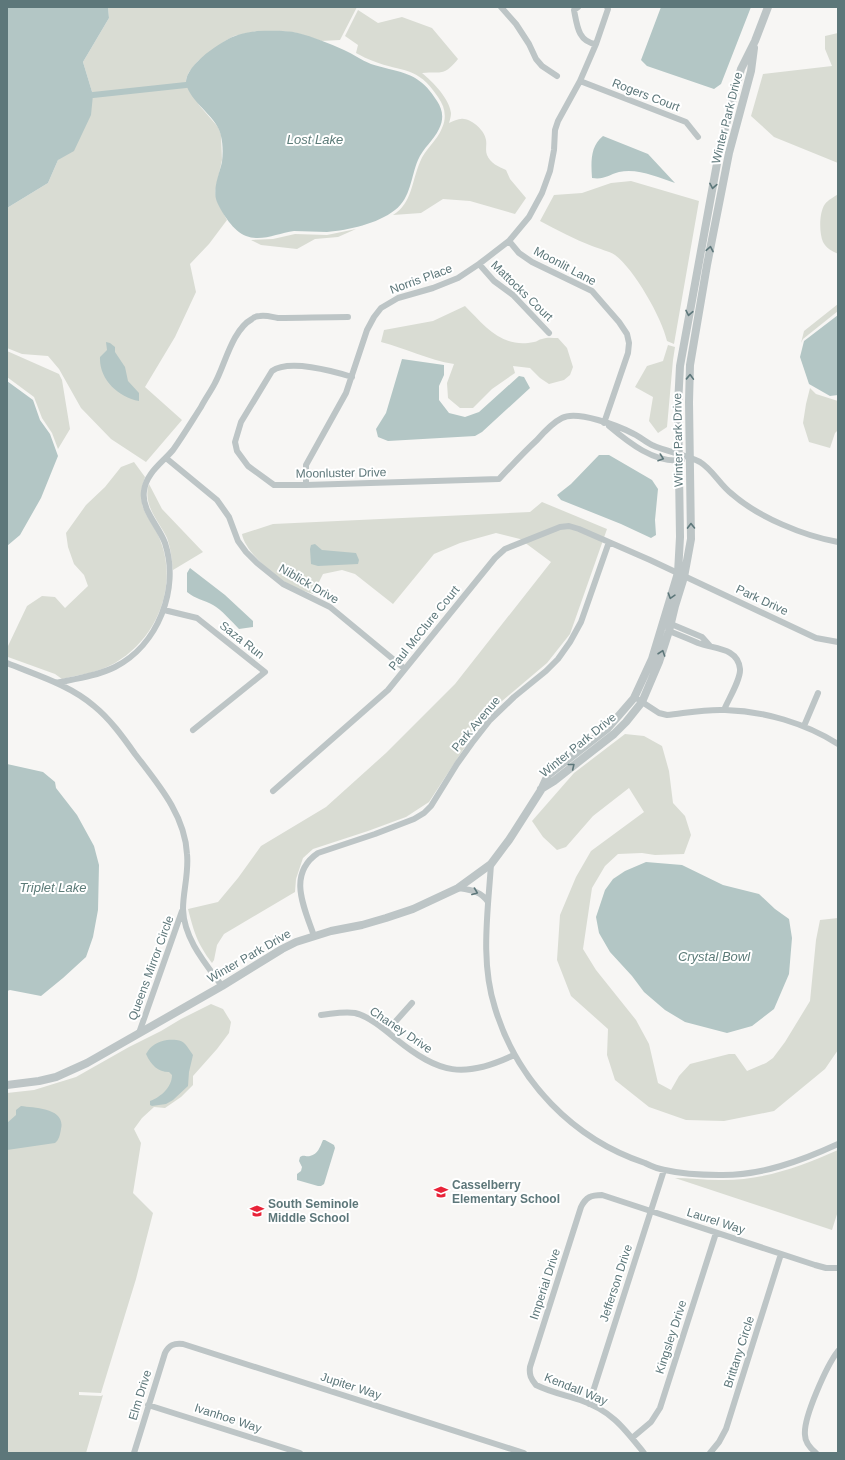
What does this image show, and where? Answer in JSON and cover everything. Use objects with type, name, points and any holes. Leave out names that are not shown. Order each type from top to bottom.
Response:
[{"type":"street","points":[[501,7],[516,24],[542,66],[557,76]]},
{"type":"street","points":[[578,7],[574,10],[578,32],[586,40],[596,44]]},
{"type":"street","name":"Norris Place","points":[[306,485],[306,465],[346,393],[367,330],[381,308],[398,298],[433,288],[458,278],[480,264],[509,241],[529,217],[542,193],[550,171],[554,150],[555,130],[558,121],[580,81],[596,44],[608,9],[607,7]]},
{"type":"street","name":"Winter Park Drive","points":[[638,700],[681,575],[691,539],[689,402],[690,365],[703,267],[720,151],[741,69],[755,41],[768,7]]},
{"type":"street","name":"Winter Park Drive","points":[[7,1085],[39,1081],[56,1077],[87,1063],[222,986],[282,949],[331,930],[362,925],[414,909],[458,888],[491,864],[509,840],[541,790],[548,775],[608,728],[638,700],[659,662],[670,628],[681,575],[678,405],[680,366],[729,153],[750,71],[755,41]]},
{"type":"street","name":"Rogers Court","points":[[580,81],[686,122],[698,137]]},
{"type":"street","points":[[720,151],[729,153]]},
{"type":"street","name":"Moonlit Lane","points":[[509,241],[519,253],[532,262],[592,291],[615,317],[627,334],[629,343],[628,353],[604,422]]},
{"type":"street","name":"Mattocks Court","points":[[480,264],[494,281],[513,295],[549,333]]},
{"type":"street","points":[[56,683],[99,673],[115,667],[138,650],[158,624],[164,610],[170,572],[168,555],[164,541],[143,499],[144,490],[147,480],[154,469],[166,458],[188,428],[215,383],[229,347],[246,323],[252,318],[259,316],[277,318],[348,317]]},
{"type":"street","name":"Moonluster Drive","points":[[352,377],[329,370],[299,366],[277,367],[272,371],[241,422],[235,442],[237,451],[248,466],[274,485],[499,479],[548,428],[562,418],[571,415],[577,415],[604,422],[633,433],[679,457]]},
{"type":"street","name":"Moonluster Drive","points":[[604,422],[628,441],[646,452],[670,461],[679,457]]},
{"type":"street","points":[[646,452],[652,444]]},
{"type":"street","points":[[679,457],[690,458],[708,467],[743,504],[758,513],[806,534],[820,539],[838,542]]},
{"type":"street","name":"Niblick Drive","points":[[166,458],[218,500],[229,517],[238,541],[257,563],[283,584],[330,607],[405,669]]},
{"type":"street","name":"Paul McClure Court","points":[[273,791],[388,690],[495,558],[505,549],[560,527],[569,526],[609,542]]},
{"type":"street","points":[[609,542],[681,575]]},
{"type":"street","name":"Park Avenue","points":[[314,936],[300,888],[300,877],[304,866],[310,858],[318,853],[414,819],[424,813],[431,806],[457,764],[486,726],[514,697],[554,663],[570,642],[581,622],[609,542]]},
{"type":"street","name":"Park Drive","points":[[681,575],[816,638],[838,642]]},
{"type":"street","name":"Saza Run","points":[[164,610],[197,618],[265,672],[193,730]]},
{"type":"street","points":[[670,628],[700,644],[725,650],[737,659],[740,669],[739,676],[724,710]]},
{"type":"street","name":"Queens Mirror Circle","points":[[7,663],[56,683],[94,706],[124,738],[168,798],[184,834],[188,854],[183,909],[139,1033]]},
{"type":"street","points":[[804,726],[818,693]]},
{"type":"street","points":[[638,700],[659,713],[667,716],[724,710],[753,712],[804,726],[838,744]]},
{"type":"street","points":[[491,864],[486,956],[494,1007],[514,1055],[535,1086],[551,1105],[585,1133],[626,1157],[664,1170],[719,1175],[745,1174],[767,1170],[795,1162],[838,1144]]},
{"type":"street","points":[[458,888],[479,892],[488,902]]},
{"type":"street","name":"Queens Mirror Circle","points":[[183,909],[185,924],[190,939],[222,986]]},
{"type":"street","points":[[387,1031],[412,1003]]},
{"type":"street","name":"Chaney Drive","points":[[321,1015],[342,1012],[355,1013],[369,1019],[387,1031],[413,1053],[428,1062],[444,1067],[463,1070],[480,1069],[514,1055]]},
{"type":"street","name":"Jefferson Drive","points":[[589,1404],[664,1170]]},
{"type":"street","name":"Laurel Way","points":[[588,1198],[594,1195],[602,1195],[650,1212],[826,1268],[838,1268]]},
{"type":"street","name":"Imperial Drive","points":[[532,1380],[529,1373],[530,1367],[581,1207],[584,1200],[588,1198]]},
{"type":"street","name":"Kingsley Drive","points":[[632,1438],[654,1418],[660,1408],[716,1233]]},
{"type":"street","name":"Brittany Circle","points":[[710,1453],[719,1442],[726,1429],[781,1254]]},
{"type":"street","name":"Jupiter Way","points":[[171,1345],[175,1343],[183,1344],[524,1453]]},
{"type":"street","name":"Elm Drive","points":[[134,1453],[165,1353],[171,1345]]},
{"type":"street","points":[[816,1453],[810,1448],[805,1437],[806,1422],[820,1385],[838,1351]]},
{"type":"street","name":"Kendall Way","points":[[532,1380],[536,1385],[542,1388],[589,1404],[613,1417],[644,1453]]},
{"type":"street","name":"Ivanhoe Way","points":[[148,1404],[300,1453]]},
{"type":"shaded area","points":[[108,7],[357,7],[340,40],[321,41],[297,33],[257,31],[234,36],[225,41],[198,61],[189,72],[186,79],[199,105],[218,127],[221,135],[222,160],[215,192],[217,201],[227,220],[209,244],[190,264],[196,292],[175,337],[145,387],[182,420],[146,462],[111,439],[81,408],[59,369],[48,356],[22,354],[7,348],[7,208],[48,183],[58,160],[93,95],[83,62],[109,18]]},
{"type":"shaded area","points":[[358,10],[378,23],[402,17],[432,28],[458,59],[446,71],[422,73],[444,96],[450,107],[451,113],[449,123],[464,119],[475,124],[485,137],[488,158],[506,170],[510,179],[526,198],[515,214],[470,201],[443,199],[421,213],[393,215],[404,205],[411,191],[422,157],[440,133],[444,120],[444,108],[430,87],[416,75],[384,65],[356,53],[358,45],[345,36]]},
{"type":"shaded area","points":[[838,33],[838,163],[774,137],[751,116],[763,74],[832,66],[825,49],[825,36]]},
{"type":"shaded area","points":[[631,181],[699,201],[674,344],[667,341],[653,307],[638,282],[615,255],[559,231],[540,221],[554,195],[582,193],[611,183]]},
{"type":"shaded area","points":[[838,194],[838,254],[827,248],[824,244],[820,223],[825,204]]},
{"type":"shaded area","points":[[356,229],[338,237],[315,239],[297,249],[261,245],[251,240],[273,239],[295,234],[327,235]]},
{"type":"shaded area","points":[[838,304],[838,311],[803,339],[801,343],[804,331]]},
{"type":"shaded area","points":[[465,306],[487,328],[503,339],[523,343],[535,342],[546,338],[558,338],[567,348],[573,367],[570,375],[564,380],[549,384],[540,378],[530,368],[513,366],[515,373],[492,389],[473,408],[460,408],[448,398],[447,383],[454,364],[435,360],[381,342],[384,330],[433,321]]},
{"type":"shaded area","points":[[668,345],[675,347],[667,427],[658,433],[649,421],[653,397],[635,387],[647,366],[663,361]]},
{"type":"shaded area","points":[[7,351],[59,374],[62,380],[70,429],[58,449],[52,433],[42,418],[34,397],[7,377]]},
{"type":"shaded area","points":[[810,388],[816,394],[838,401],[838,430],[835,433],[830,448],[809,442],[803,423]]},
{"type":"shaded area","points":[[134,462],[145,477],[141,498],[146,513],[162,545],[166,562],[167,579],[164,596],[159,612],[151,627],[141,641],[129,653],[115,663],[82,675],[62,679],[55,674],[8,657],[8,646],[27,606],[42,596],[55,597],[65,608],[88,586],[84,575],[74,564],[68,547],[66,533],[86,505],[105,487],[121,467]]},
{"type":"shaded area","points":[[149,484],[162,509],[203,552],[173,570],[173,572],[172,559],[167,538],[152,512],[148,499],[147,492]]},
{"type":"shaded area","points":[[542,502],[607,529],[570,634],[547,663],[495,707],[476,730],[429,802],[406,817],[313,849],[303,858],[296,879],[295,892],[224,934],[217,945],[212,963],[197,937],[188,909],[218,902],[238,878],[261,846],[326,807],[386,753],[455,684],[551,562],[520,539],[496,533],[460,543],[434,554],[393,604],[355,574],[342,570],[323,574],[313,594],[298,589],[273,574],[264,566],[249,550],[242,534],[273,524],[530,512]]},
{"type":"shaded area","points":[[625,734],[644,736],[662,746],[669,771],[673,803],[685,816],[691,835],[684,854],[618,854],[605,866],[592,888],[583,949],[596,970],[636,1020],[649,1044],[658,1083],[671,1090],[679,1076],[690,1064],[729,1054],[735,1054],[747,1071],[766,1063],[773,1058],[785,1042],[810,1001],[816,940],[820,920],[838,918],[838,1050],[825,1069],[774,1111],[724,1121],[686,1120],[649,1107],[615,1080],[607,1055],[608,1029],[571,996],[557,960],[560,915],[576,877],[591,851],[644,812],[629,788],[593,816],[566,847],[557,850],[543,837],[532,821],[574,773]]},
{"type":"shaded area","points":[[211,1004],[223,1009],[231,1022],[229,1033],[193,1076],[193,1085],[181,1097],[165,1108],[154,1107],[142,1118],[134,1129],[141,1143],[133,1193],[153,1213],[136,1279],[101,1393],[79,1392],[79,1395],[103,1395],[86,1453],[7,1453],[7,1093],[34,1090],[76,1077]]},
{"type":"shaded area","points":[[838,1150],[838,1211],[832,1230],[675,1178],[735,1180],[750,1178],[780,1172]]},
{"type":"water","points":[[7,7],[108,7],[109,18],[83,62],[93,95],[91,115],[74,151],[58,160],[48,183],[7,208]]},
{"type":"water","points":[[661,7],[751,7],[721,84],[714,89],[647,66],[641,60]]},
{"type":"water","name":"Lost Lake","points":[[257,31],[293,32],[315,38],[344,50],[371,64],[411,76],[422,83],[432,94],[442,111],[441,125],[420,156],[407,193],[400,205],[395,210],[371,223],[344,230],[327,232],[294,231],[264,238],[252,238],[242,234],[237,231],[225,217],[217,202],[215,193],[222,162],[221,136],[219,129],[211,117],[190,94],[186,80],[189,72],[195,64],[220,44],[235,36]]},
{"type":"water","points":[[603,136],[648,154],[675,183],[633,171],[619,172],[606,177],[592,178],[592,155],[596,145]]},
{"type":"water","points":[[838,315],[838,395],[830,396],[809,384],[800,357],[804,341]]},
{"type":"water","points":[[106,342],[115,347],[115,352],[125,367],[128,381],[139,393],[139,401],[124,396],[106,380],[100,357],[107,350]]},
{"type":"water","points":[[402,359],[444,365],[444,375],[439,386],[439,400],[449,413],[465,417],[479,412],[519,376],[524,377],[530,388],[482,432],[475,436],[388,441],[378,437],[376,429],[386,413]]},
{"type":"water","points":[[7,381],[33,400],[40,420],[50,434],[58,456],[41,498],[20,535],[7,546]]},
{"type":"water","points":[[599,455],[609,455],[652,480],[658,489],[655,520],[656,535],[651,538],[621,524],[561,500],[557,495],[571,484]]},
{"type":"water","points":[[315,544],[322,550],[356,553],[359,560],[358,564],[318,566],[311,564],[310,549],[311,545]]},
{"type":"water","points":[[190,568],[225,595],[253,621],[253,627],[239,629],[216,607],[187,592],[187,573]]},
{"type":"water","name":"Triplet Lake","points":[[7,764],[43,772],[55,782],[56,788],[77,815],[94,846],[99,865],[98,910],[93,937],[86,957],[41,996],[10,990],[7,991]]},
{"type":"water","name":"Crystal Bowl","points":[[646,862],[682,865],[723,885],[759,894],[775,909],[789,919],[792,938],[789,974],[774,1009],[752,1026],[727,1033],[685,1022],[665,1010],[644,992],[632,976],[610,952],[599,933],[596,917],[605,890],[613,879],[625,871]]},
{"type":"water","points":[[167,1040],[177,1040],[183,1042],[193,1055],[189,1072],[188,1086],[173,1100],[166,1104],[152,1106],[150,1105],[150,1101],[165,1091],[170,1084],[172,1075],[169,1072],[161,1071],[155,1067],[146,1054],[155,1044]]},
{"type":"water","points":[[21,1106],[48,1110],[59,1117],[61,1129],[59,1137],[55,1143],[7,1150],[7,1123],[16,1115],[16,1110]]},
{"type":"water","points":[[323,1140],[334,1145],[335,1148],[324,1184],[318,1186],[297,1180],[297,1174],[301,1171],[302,1167],[299,1161],[300,1157],[315,1154]]},
{"type":"waterway","points":[[93,95],[186,85]]},
{"type":"place","name":"Casselberry Elementary School","points":[[441,1192]]},
{"type":"place","name":"South Seminole Middle School","points":[[257,1211]]}]
